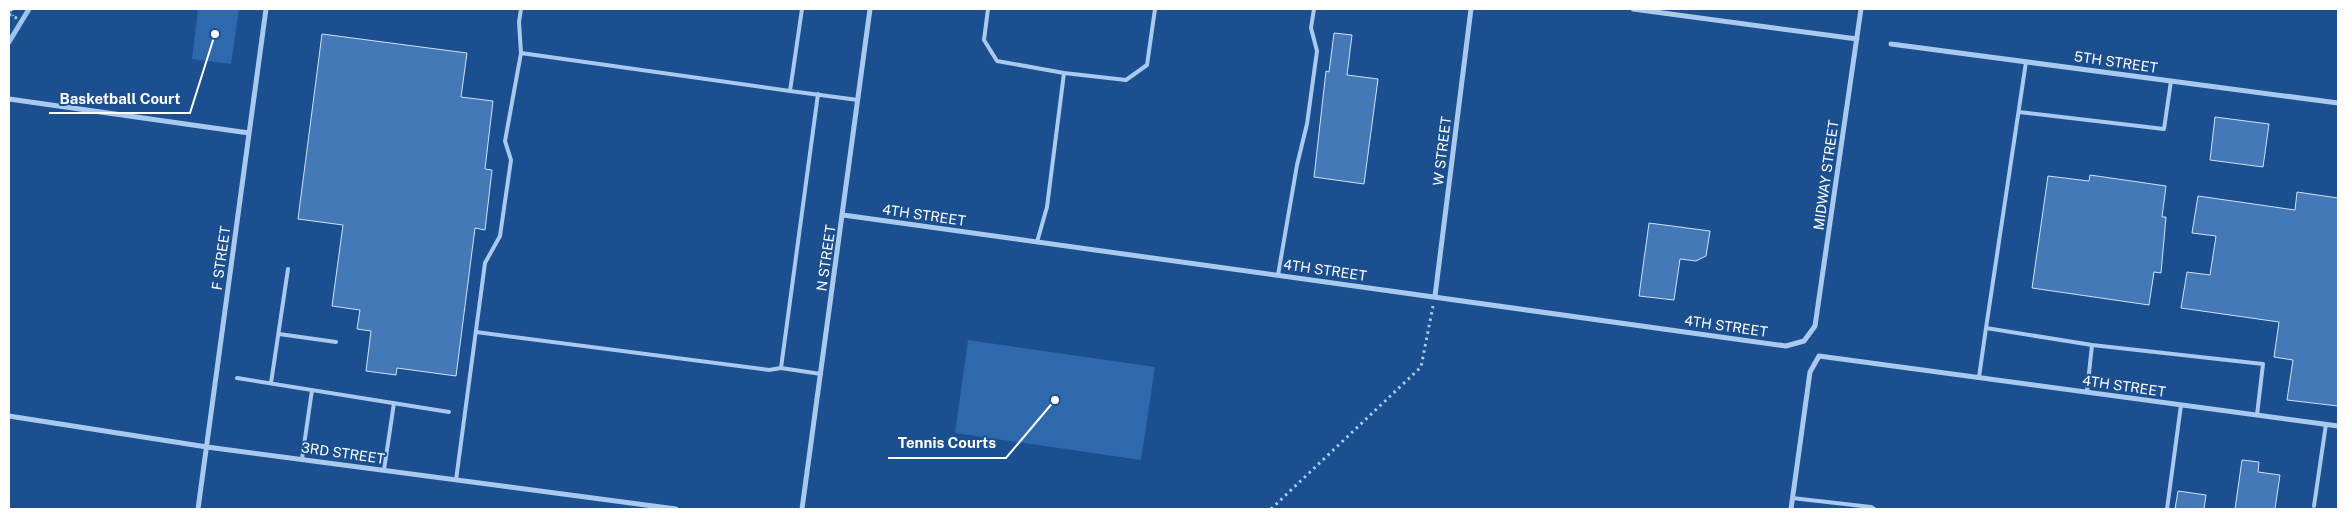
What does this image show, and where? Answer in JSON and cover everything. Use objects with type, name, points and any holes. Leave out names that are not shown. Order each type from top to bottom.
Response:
[{"type":"street","name":"F STREET","points":[[198,509],[266,9]]},
{"type":"street","name":"N STREET","points":[[802,509],[870,9]]},
{"type":"street","name":"W STREET","points":[[1435,296],[1471,9]]},
{"type":"street","points":[[1633,9],[1857,39]]},
{"type":"street","name":"MIDWAY STREET","points":[[1804,342],[1816,326],[1862,9]]},
{"type":"street","name":"5TH STREET","points":[[1890,44],[2338,103]]},
{"type":"street","points":[[9,99],[249,133]]},
{"type":"street","name":"4TH STREET","points":[[843,215],[1786,346],[1804,342]]},
{"type":"street","name":"4TH STREET","points":[[1792,498],[1810,372],[1818,356],[2338,426]]},
{"type":"street","name":"3RD STREET","points":[[9,416],[207,447],[676,509]]},
{"type":"street","points":[[1791,509],[1792,498]]},
{"type":"lane","points":[[456,480],[485,263],[500,236],[511,160],[505,141],[521,53],[519,22],[521,9]]},
{"type":"lane","points":[[790,91],[802,9]]},
{"type":"lane","points":[[988,9],[984,40],[997,60],[1064,73],[1126,80],[1147,65],[1155,9]]},
{"type":"lane","points":[[1278,275],[1297,165],[1307,124],[1316,60],[1317,51],[1311,28],[1314,9]]},
{"type":"lane","points":[[521,53],[858,100]]},
{"type":"lane","points":[[1979,377],[2026,62]]},
{"type":"lane","points":[[1037,242],[1046,206],[1064,73]]},
{"type":"lane","points":[[2019,112],[2164,129],[2171,81]]},
{"type":"lane","points":[[781,368],[818,94]]},
{"type":"lane","points":[[271,383],[288,269]]},
{"type":"lane","points":[[1986,328],[2092,345],[2263,364],[2257,415]]},
{"type":"lane","points":[[476,332],[769,370],[781,368],[821,374]]},
{"type":"lane","points":[[279,334],[336,342]]},
{"type":"lane","points":[[2087,392],[2092,345]]},
{"type":"lane","points":[[238,378],[450,412]]},
{"type":"lane","points":[[302,459],[312,390]]},
{"type":"lane","points":[[384,470],[394,403]]},
{"type":"lane","points":[[2167,509],[2181,405]]},
{"type":"lane","points":[[2314,506],[2326,424]]},
{"type":"lane","points":[[1792,498],[1871,507],[1874,509]]},
{"type":"path","points":[[11,9],[13,16]]},
{"type":"path","points":[[9,14],[22,21]]},
{"type":"path","points":[[1270,509],[1421,367],[1435,296]]},
{"type":"shaded area","points":[[198,9],[239,9],[231,64],[192,59]]},
{"type":"shaded area","points":[[968,340],[1155,367],[1141,460],[955,433]]},
{"type":"building","points":[[1334,33],[1352,35],[1347,75],[1378,79],[1364,184],[1314,177],[1326,71],[1329,72]]},
{"type":"building","points":[[322,34],[467,53],[461,97],[493,101],[485,169],[492,170],[485,230],[475,228],[456,376],[397,368],[396,375],[366,371],[371,331],[357,329],[360,310],[332,306],[343,225],[298,219]]},
{"type":"building","points":[[2215,117],[2269,124],[2263,167],[2210,160]]},
{"type":"building","points":[[2090,175],[2166,186],[2162,217],[2166,217],[2161,273],[2154,272],[2149,305],[2032,288],[2048,176],[2089,181]]},
{"type":"building","points":[[2297,192],[2338,198],[2338,406],[2287,400],[2293,360],[2274,357],[2279,322],[2181,308],[2187,272],[2210,275],[2216,236],[2192,233],[2198,196],[2295,210]]},
{"type":"building","points":[[1649,223],[1710,231],[1706,256],[1696,261],[1680,259],[1674,300],[1639,296]]},
{"type":"building","points":[[2242,460],[2259,462],[2258,472],[2280,475],[2275,509],[2235,509]]},
{"type":"building","points":[[2178,491],[2206,495],[2204,509],[2175,509]]},
{"type":"waterway","points":[[9,42],[29,9]]},
{"type":"place","name":"Basketball Court","points":[[215,34]]},
{"type":"place","name":"Tennis Courts","points":[[1055,400]]}]
